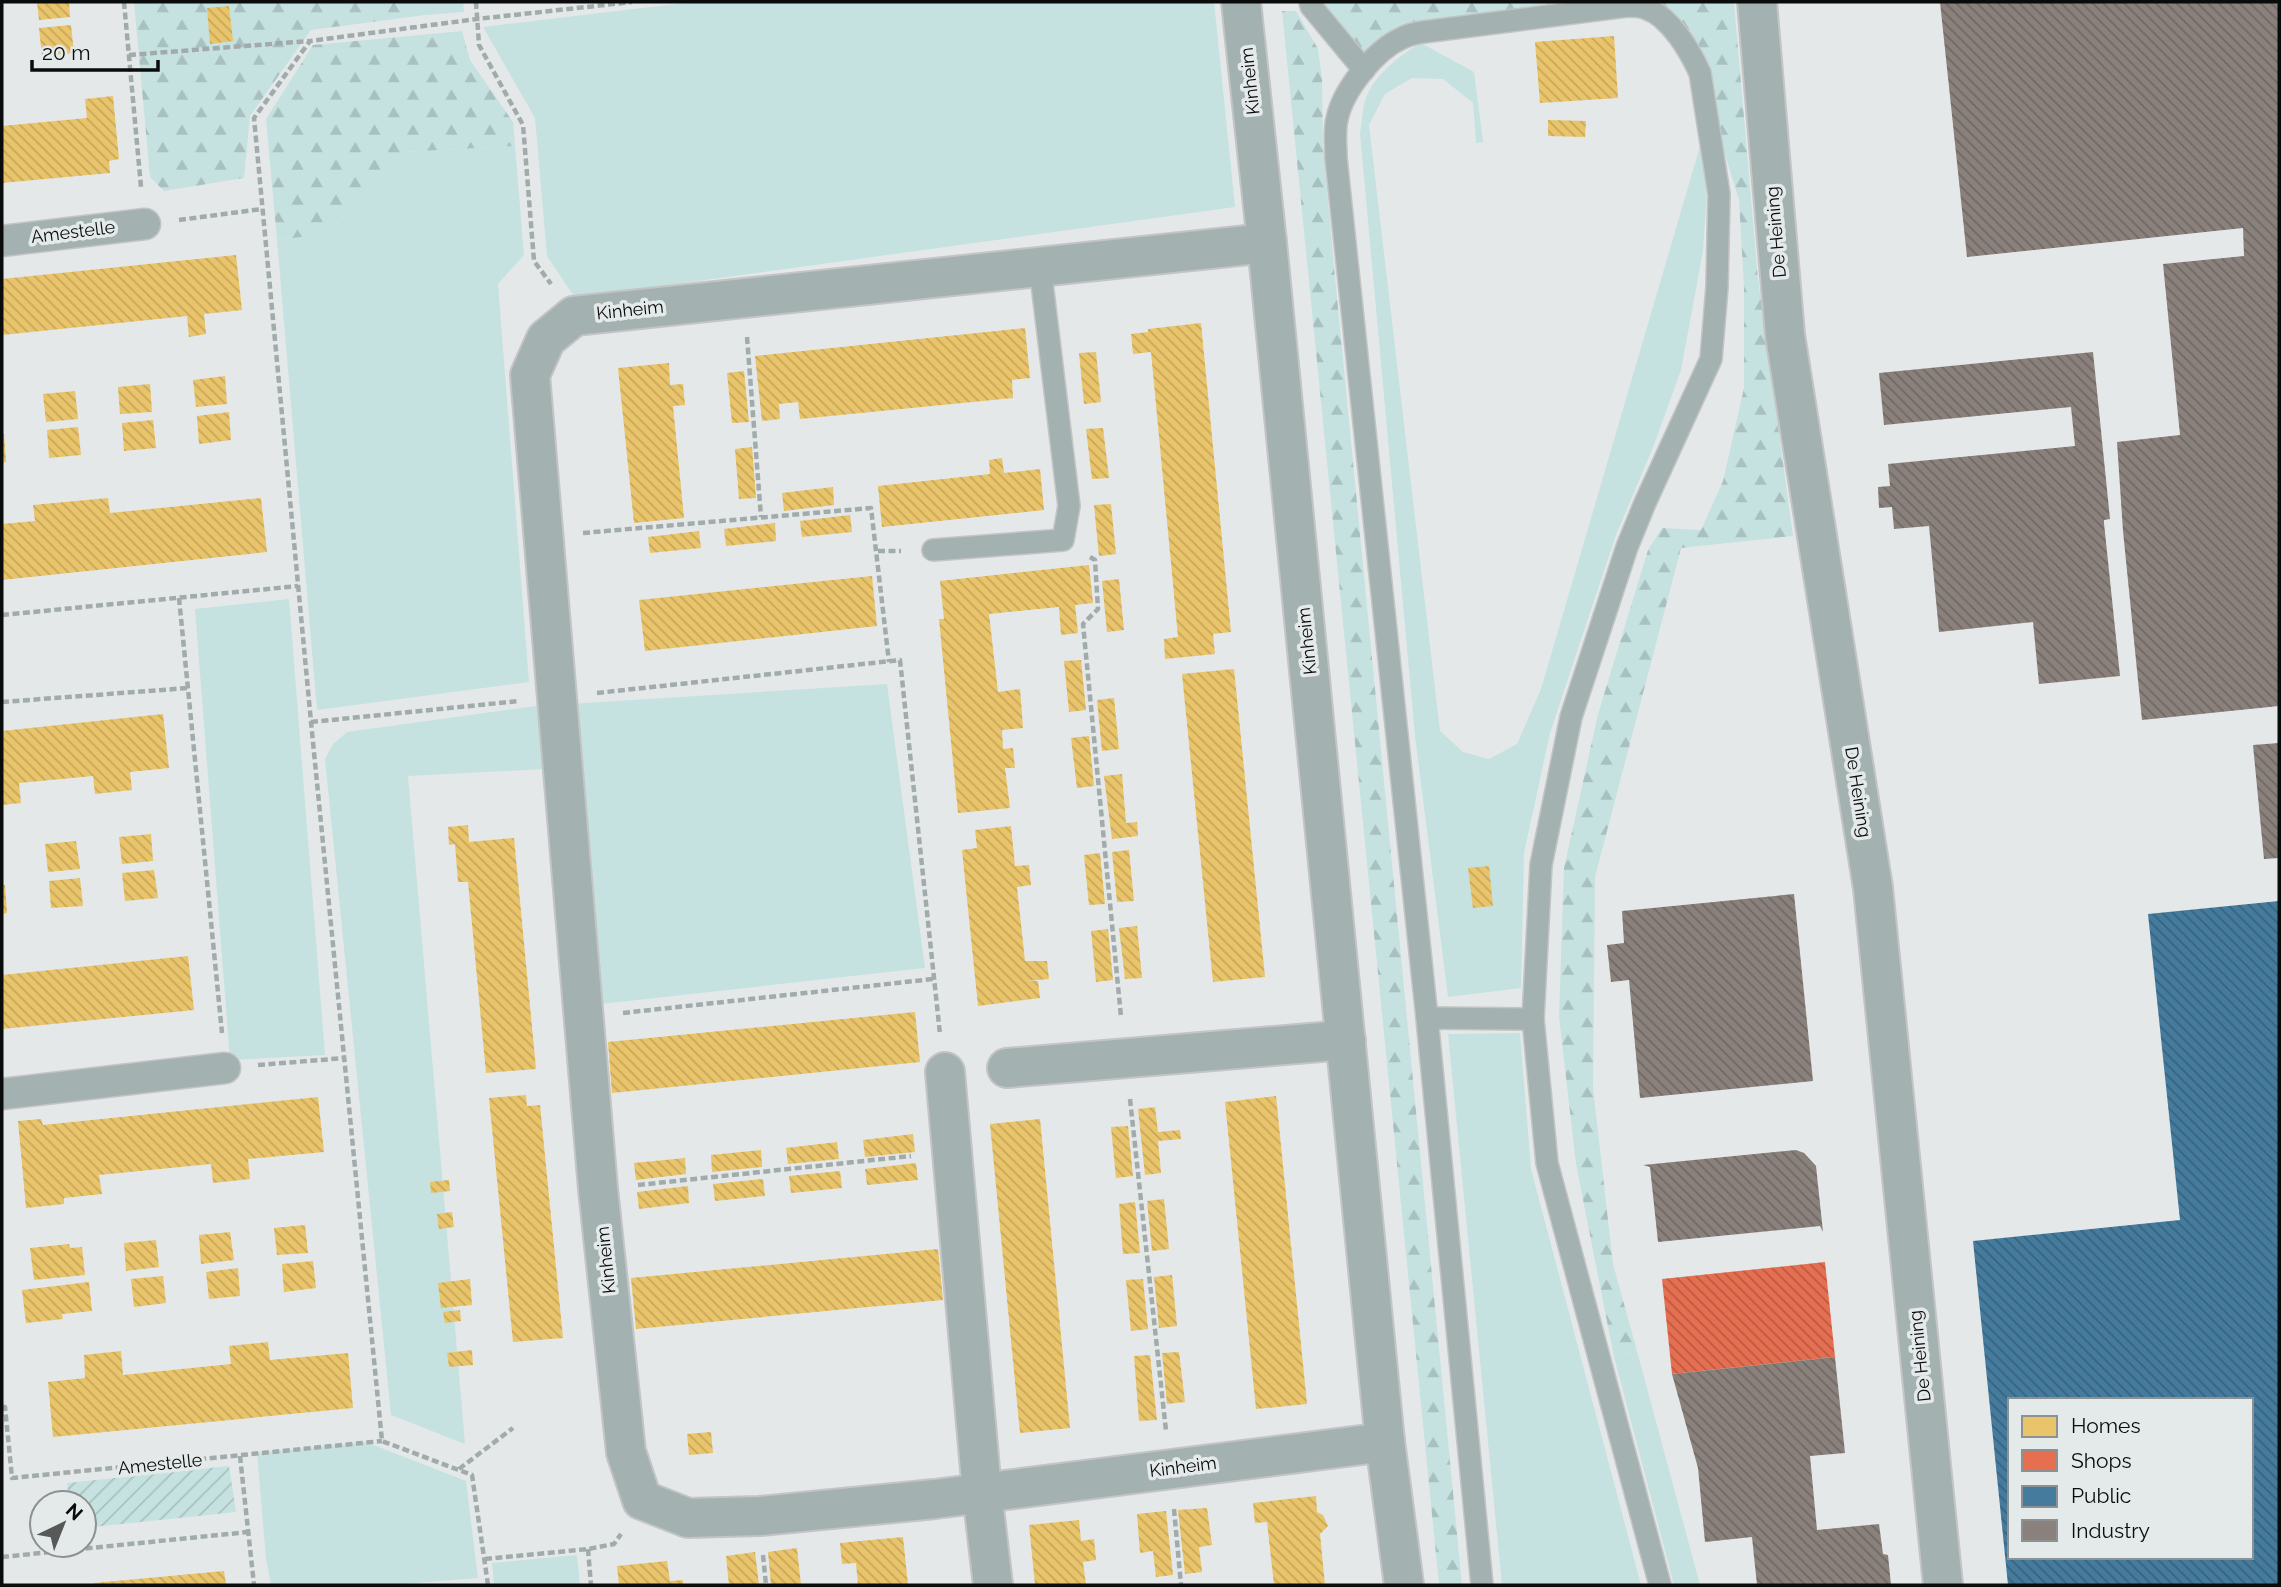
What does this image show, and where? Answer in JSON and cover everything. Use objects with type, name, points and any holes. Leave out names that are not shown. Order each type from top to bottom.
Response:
[{"type":"street","name":"Kinheim","points":[[1241,2],[1385,1442],[1404,1585]]},
{"type":"street","name":"De Heining","points":[[1757,2],[1784,335],[1873,888],[1943,1585]]},
{"type":"street","name":"Amestelle","points":[[2,241],[145,224]]},
{"type":"street","name":"Kinheim","points":[[1267,243],[574,316],[546,339],[530,375],[598,1189],[626,1452],[642,1500],[688,1518],[772,1515],[1385,1442]]},
{"type":"street","points":[[1007,1068],[1346,1040]]},
{"type":"street","points":[[2,1094],[225,1068]]},
{"type":"street","points":[[945,1072],[982,1492],[993,1585]]},
{"type":"lane","points":[[1310,2],[1364,69]]},
{"type":"lane","points":[[1482,1585],[1427,1018],[1336,158],[1337,119],[1349,92],[1364,69],[1402,37],[1628,6],[1645,8],[1657,15],[1679,36],[1693,56],[1700,73],[1719,194],[1717,287],[1711,359],[1627,547],[1571,717],[1541,866],[1533,1019],[1548,1163],[1660,1585]]},
{"type":"lane","points":[[933,550],[1063,540],[1069,506],[1040,267]]},
{"type":"lane","points":[[1427,1018],[1533,1019]]},
{"type":"path","points":[[124,2],[145,224],[262,209]]},
{"type":"path","points":[[475,2],[479,45],[523,125],[534,261],[574,316]]},
{"type":"path","points":[[129,55],[310,41],[632,2]]},
{"type":"path","points":[[310,41],[254,118],[382,1441],[472,1475],[488,1585]]},
{"type":"path","points":[[743,298],[761,517]]},
{"type":"path","points":[[544,536],[871,508],[889,662]]},
{"type":"path","points":[[2,615],[298,586]]},
{"type":"path","points":[[179,598],[225,1068],[345,1058]]},
{"type":"path","points":[[311,722],[901,660],[945,1072]]},
{"type":"path","points":[[2,702],[188,688]]},
{"type":"path","points":[[584,1017],[933,979]]},
{"type":"path","points":[[598,1189],[952,1152]]},
{"type":"path","name":"Amestelle","points":[[2,1407],[5,1407],[12,1478],[382,1441]]},
{"type":"path","points":[[458,1470],[513,1428]]},
{"type":"path","points":[[240,1456],[254,1585]]},
{"type":"path","points":[[485,1559],[614,1544],[642,1500]]},
{"type":"path","points":[[2,1557],[248,1532]]},
{"type":"path","points":[[587,1549],[591,1585]]},
{"type":"green space","points":[[134,2],[425,2],[425,15],[311,30],[250,116],[244,178],[164,191],[150,177]]},
{"type":"green space","points":[[425,2],[463,2],[464,12],[425,15]]},
{"type":"green space","points":[[692,2],[1214,2],[1235,207],[575,298],[547,256],[535,118],[483,27]]},
{"type":"green space","points":[[1310,2],[1734,2],[1758,279],[1793,536],[1681,548],[1595,877],[1593,1088],[1613,1264],[1637,1351],[1614,1357],[1576,1164],[1559,1017],[1564,868],[1598,714],[1648,550],[1662,528],[1701,530],[1723,481],[1744,388],[1744,288],[1739,200],[1700,73],[1645,8],[1423,32],[1364,70]]},
{"type":"green space","points":[[1282,11],[1296,11],[1318,49],[1322,80],[1323,145],[1333,256],[1462,1585],[1439,1585]]},
{"type":"green space","points":[[462,31],[470,60],[513,122],[515,146],[403,152],[327,234],[277,240],[266,119],[313,45]]},
{"type":"green space","points":[[1421,43],[1474,72],[1483,142],[1476,143],[1473,103],[1443,79],[1412,78],[1385,94],[1369,125],[1440,731],[1463,752],[1489,759],[1517,744],[1541,689],[1703,136],[1707,189],[1703,251],[1681,370],[1654,445],[1616,535],[1550,733],[1524,853],[1521,988],[1448,997],[1415,736],[1360,133],[1364,105],[1372,86],[1394,61]]},
{"type":"green space","points":[[515,146],[524,255],[498,284],[529,682],[317,710],[277,240],[327,234],[403,152]]},
{"type":"green space","points":[[289,599],[325,1055],[230,1060],[195,609]]},
{"type":"green space","points":[[887,684],[925,968],[601,1004],[569,704]]},
{"type":"green space","points":[[543,705],[546,769],[408,776],[465,1444],[391,1415],[325,759],[333,744],[347,732]]},
{"type":"green space","points":[[1520,1033],[1531,1169],[1641,1585],[1502,1585],[1448,1034]]},
{"type":"green space","points":[[1637,1351],[1700,1585],[1674,1585],[1614,1357]]},
{"type":"green space","points":[[366,1442],[466,1481],[478,1578],[391,1585],[271,1585],[266,1559],[257,1453]]},
{"type":"green space","points":[[229,1466],[236,1512],[98,1527],[98,1489],[68,1489],[67,1483]]},
{"type":"green space","points":[[577,1555],[580,1585],[494,1585],[492,1563]]},
{"type":"building: Homes","points":[[37,2],[69,2],[70,17],[39,20]]},
{"type":"building: Homes","points":[[229,6],[233,41],[210,44],[207,8]]},
{"type":"building: Homes","points":[[71,25],[74,53],[42,56],[39,28]]},
{"type":"building: Homes","points":[[1614,36],[1618,98],[1540,103],[1535,42]]},
{"type":"building: Homes","points":[[113,96],[119,159],[109,161],[110,173],[2,183],[2,126],[87,118],[85,99]]},
{"type":"building: Homes","points":[[1548,120],[1586,121],[1585,137],[1548,136]]},
{"type":"building: Homes","points":[[236,255],[242,310],[204,314],[206,334],[189,337],[187,316],[2,335],[2,279]]},
{"type":"building: Homes","points":[[1201,323],[1231,632],[1213,634],[1215,654],[1165,659],[1164,639],[1178,637],[1151,352],[1133,354],[1131,334],[1148,332],[1148,329]]},
{"type":"building: Homes","points":[[1025,328],[1030,378],[1012,380],[1013,398],[800,419],[798,402],[779,404],[780,419],[762,421],[755,356]]},
{"type":"building: Homes","points":[[1096,352],[1101,402],[1084,404],[1079,353]]},
{"type":"building: Homes","points":[[669,363],[670,385],[683,384],[685,405],[673,406],[684,518],[634,523],[618,368]]},
{"type":"building: Homes","points":[[744,371],[749,422],[732,423],[727,373]]},
{"type":"building: Homes","points":[[225,376],[227,404],[196,407],[193,380]]},
{"type":"building: Homes","points":[[150,384],[152,412],[120,414],[118,387]]},
{"type":"building: Homes","points":[[75,391],[78,419],[46,422],[43,394]]},
{"type":"building: Homes","points":[[229,412],[231,440],[199,444],[197,416]]},
{"type":"building: Homes","points":[[153,420],[156,448],[124,451],[122,423]]},
{"type":"building: Homes","points":[[78,427],[81,455],[49,458],[47,430]]},
{"type":"building: Homes","points":[[1103,428],[1109,478],[1092,479],[1086,429]]},
{"type":"building: Homes","points":[[2,434],[6,462],[2,463]]},
{"type":"building: Homes","points":[[752,447],[756,498],[739,499],[735,449]]},
{"type":"building: Homes","points":[[1002,458],[1004,473],[1040,469],[1044,510],[882,527],[878,486],[990,474],[989,460]]},
{"type":"building: Homes","points":[[833,487],[834,505],[784,511],[782,493]]},
{"type":"building: Homes","points":[[108,498],[110,513],[261,498],[267,552],[2,580],[2,524],[35,521],[33,505]]},
{"type":"building: Homes","points":[[1111,504],[1116,554],[1099,556],[1094,505]]},
{"type":"building: Homes","points":[[850,515],[852,532],[802,537],[800,521]]},
{"type":"building: Homes","points":[[775,523],[776,541],[726,546],[724,529]]},
{"type":"building: Homes","points":[[699,531],[701,548],[650,553],[648,537]]},
{"type":"building: Homes","points":[[1089,565],[1093,603],[1075,605],[1078,633],[1061,635],[1059,607],[989,614],[998,692],[1020,689],[1023,728],[1002,730],[1003,749],[1013,748],[1015,768],[1005,768],[1010,808],[958,813],[939,619],[944,619],[940,581]]},
{"type":"building: Homes","points":[[872,576],[877,626],[645,651],[639,600]]},
{"type":"building: Homes","points":[[1119,579],[1124,630],[1107,632],[1102,581]]},
{"type":"building: Homes","points":[[1081,660],[1086,710],[1069,712],[1064,661]]},
{"type":"building: Homes","points":[[1234,669],[1265,977],[1213,982],[1182,674]]},
{"type":"building: Homes","points":[[1114,698],[1119,749],[1102,751],[1097,700]]},
{"type":"building: Homes","points":[[163,714],[169,768],[130,772],[132,790],[95,794],[93,776],[19,783],[21,803],[2,805],[2,731]]},
{"type":"building: Homes","points":[[1089,736],[1094,786],[1077,788],[1071,738]]},
{"type":"building: Homes","points":[[1122,774],[1126,823],[1137,822],[1138,836],[1112,839],[1104,776]]},
{"type":"building: Homes","points":[[468,825],[469,842],[514,838],[536,1069],[486,1073],[468,882],[458,882],[455,844],[449,845],[448,827]]},
{"type":"building: Homes","points":[[1011,826],[1015,866],[1029,865],[1031,885],[1017,887],[1025,961],[1047,961],[1049,979],[1027,981],[1038,981],[1040,998],[978,1006],[962,850],[977,848],[975,830]]},
{"type":"building: Homes","points":[[151,834],[153,861],[122,864],[119,837]]},
{"type":"building: Homes","points":[[76,841],[80,869],[48,872],[45,844]]},
{"type":"building: Homes","points":[[1129,850],[1134,901],[1117,902],[1112,852]]},
{"type":"building: Homes","points":[[1100,853],[1105,904],[1089,905],[1084,855]]},
{"type":"building: Homes","points":[[1489,866],[1493,906],[1473,908],[1468,868]]},
{"type":"building: Homes","points":[[154,870],[158,898],[125,901],[122,873]]},
{"type":"building: Homes","points":[[80,878],[83,906],[51,908],[49,881]]},
{"type":"building: Homes","points":[[2,885],[5,885],[7,913],[2,914]]},
{"type":"building: Homes","points":[[1137,926],[1142,978],[1125,979],[1119,928]]},
{"type":"building: Homes","points":[[1108,929],[1113,980],[1096,982],[1091,931]]},
{"type":"building: Homes","points":[[188,956],[194,1010],[2,1029],[2,975]]},
{"type":"building: Homes","points":[[915,1012],[920,1062],[612,1093],[608,1042]]},
{"type":"building: Homes","points":[[526,1095],[527,1106],[540,1105],[563,1338],[513,1342],[489,1098]]},
{"type":"building: Homes","points":[[1276,1096],[1307,1404],[1256,1409],[1225,1102]]},
{"type":"building: Homes","points":[[318,1097],[324,1152],[248,1159],[250,1179],[213,1183],[211,1164],[99,1175],[102,1194],[64,1198],[64,1204],[26,1208],[18,1121],[41,1119],[43,1125]]},
{"type":"building: Homes","points":[[1155,1107],[1158,1132],[1180,1130],[1181,1139],[1158,1141],[1161,1173],[1145,1175],[1138,1109]]},
{"type":"building: Homes","points":[[1040,1119],[1070,1428],[1020,1433],[990,1124]]},
{"type":"building: Homes","points":[[1128,1126],[1133,1176],[1116,1178],[1111,1127]]},
{"type":"building: Homes","points":[[913,1134],[915,1152],[865,1157],[863,1140]]},
{"type":"building: Homes","points":[[837,1142],[839,1159],[788,1164],[786,1148]]},
{"type":"building: Homes","points":[[761,1150],[762,1167],[712,1172],[711,1155]]},
{"type":"building: Homes","points":[[685,1158],[686,1174],[636,1180],[634,1163]]},
{"type":"building: Homes","points":[[916,1163],[918,1180],[867,1185],[865,1169]]},
{"type":"building: Homes","points":[[840,1171],[842,1188],[791,1193],[789,1176]]},
{"type":"building: Homes","points":[[763,1179],[765,1196],[715,1201],[713,1184]]},
{"type":"building: Homes","points":[[449,1180],[450,1191],[431,1193],[430,1182]]},
{"type":"building: Homes","points":[[688,1186],[689,1203],[639,1209],[637,1192]]},
{"type":"building: Homes","points":[[1164,1199],[1169,1249],[1152,1251],[1147,1201]]},
{"type":"building: Homes","points":[[1135,1202],[1140,1253],[1123,1254],[1119,1204]]},
{"type":"building: Homes","points":[[452,1212],[454,1227],[439,1229],[437,1214]]},
{"type":"building: Homes","points":[[305,1225],[308,1253],[277,1255],[274,1228]]},
{"type":"building: Homes","points":[[230,1232],[234,1260],[201,1264],[199,1235]]},
{"type":"building: Homes","points":[[156,1240],[159,1267],[126,1271],[124,1243]]},
{"type":"building: Homes","points":[[69,1244],[70,1248],[82,1247],[85,1275],[34,1280],[30,1248]]},
{"type":"building: Homes","points":[[938,1249],[943,1300],[636,1329],[631,1278]]},
{"type":"building: Homes","points":[[313,1261],[316,1288],[284,1292],[282,1264]]},
{"type":"building: Homes","points":[[238,1268],[240,1296],[209,1299],[206,1272]]},
{"type":"building: Homes","points":[[1172,1275],[1177,1326],[1159,1328],[1154,1277]]},
{"type":"building: Homes","points":[[163,1276],[166,1303],[134,1307],[131,1279]]},
{"type":"building: Homes","points":[[470,1279],[472,1305],[441,1308],[438,1283]]},
{"type":"building: Homes","points":[[1143,1279],[1148,1329],[1131,1331],[1126,1280]]},
{"type":"building: Homes","points":[[89,1282],[92,1311],[62,1314],[63,1319],[26,1323],[22,1290]]},
{"type":"building: Homes","points":[[460,1310],[461,1321],[445,1323],[443,1312]]},
{"type":"building: Homes","points":[[268,1342],[270,1360],[348,1353],[353,1408],[53,1437],[48,1382],[85,1378],[84,1355],[121,1351],[123,1375],[231,1364],[229,1346]]},
{"type":"building: Homes","points":[[472,1350],[473,1365],[449,1367],[447,1353]]},
{"type":"building: Homes","points":[[1179,1352],[1185,1402],[1167,1404],[1162,1353]]},
{"type":"building: Homes","points":[[1150,1355],[1157,1420],[1139,1421],[1134,1356]]},
{"type":"building: Homes","points":[[711,1432],[713,1453],[689,1455],[687,1434]]},
{"type":"building: Homes","points":[[1316,1496],[1317,1512],[1323,1515],[1328,1526],[1320,1534],[1325,1585],[1274,1585],[1267,1522],[1255,1523],[1253,1503]]},
{"type":"building: Homes","points":[[1207,1508],[1212,1545],[1199,1547],[1202,1572],[1185,1574],[1178,1510]]},
{"type":"building: Homes","points":[[1166,1511],[1173,1575],[1156,1577],[1153,1551],[1140,1553],[1137,1514]]},
{"type":"building: Homes","points":[[1079,1520],[1081,1541],[1094,1539],[1096,1560],[1083,1562],[1086,1585],[1035,1585],[1029,1525]]},
{"type":"building: Homes","points":[[903,1537],[908,1585],[858,1585],[856,1563],[842,1564],[840,1543]]},
{"type":"building: Homes","points":[[797,1548],[801,1585],[771,1585],[768,1552]]},
{"type":"building: Homes","points":[[755,1552],[759,1585],[729,1585],[726,1556]]},
{"type":"building: Homes","points":[[667,1561],[670,1581],[683,1580],[683,1585],[619,1585],[617,1566]]},
{"type":"building: Homes","points":[[224,1571],[226,1585],[94,1585],[94,1583]]},
{"type":"building: Shops","points":[[1825,1262],[1835,1357],[1672,1374],[1662,1279]]},
{"type":"building: Public","points":[[2279,901],[2279,1585],[2008,1585],[1973,1241],[2180,1220],[2148,914]]},
{"type":"building: Industry","points":[[1940,2],[2279,2],[2279,706],[2142,720],[2123,531],[2117,442],[2180,435],[2163,264],[2244,256],[2243,228],[1967,257]]},
{"type":"building: Industry","points":[[2093,352],[2110,519],[2104,520],[2104,523],[2120,676],[2039,684],[2033,622],[1939,632],[1929,526],[1894,529],[1892,507],[1879,508],[1878,487],[1890,486],[1888,464],[2075,446],[2071,407],[1884,425],[1879,373]]},
{"type":"building: Industry","points":[[2279,743],[2279,858],[2264,859],[2253,745]]},
{"type":"building: Industry","points":[[1794,894],[1813,1081],[1640,1098],[1629,980],[1611,982],[1607,945],[1624,943],[1622,911]]},
{"type":"building: Industry","points":[[1796,1150],[1804,1153],[1816,1166],[1823,1232],[1820,1226],[1658,1242],[1650,1167],[1643,1165]]},
{"type":"building: Industry","points":[[1835,1357],[1845,1453],[1810,1456],[1817,1530],[1879,1524],[1883,1554],[1888,1555],[1891,1585],[1757,1585],[1752,1537],[1705,1542],[1698,1468],[1672,1374]]}]
